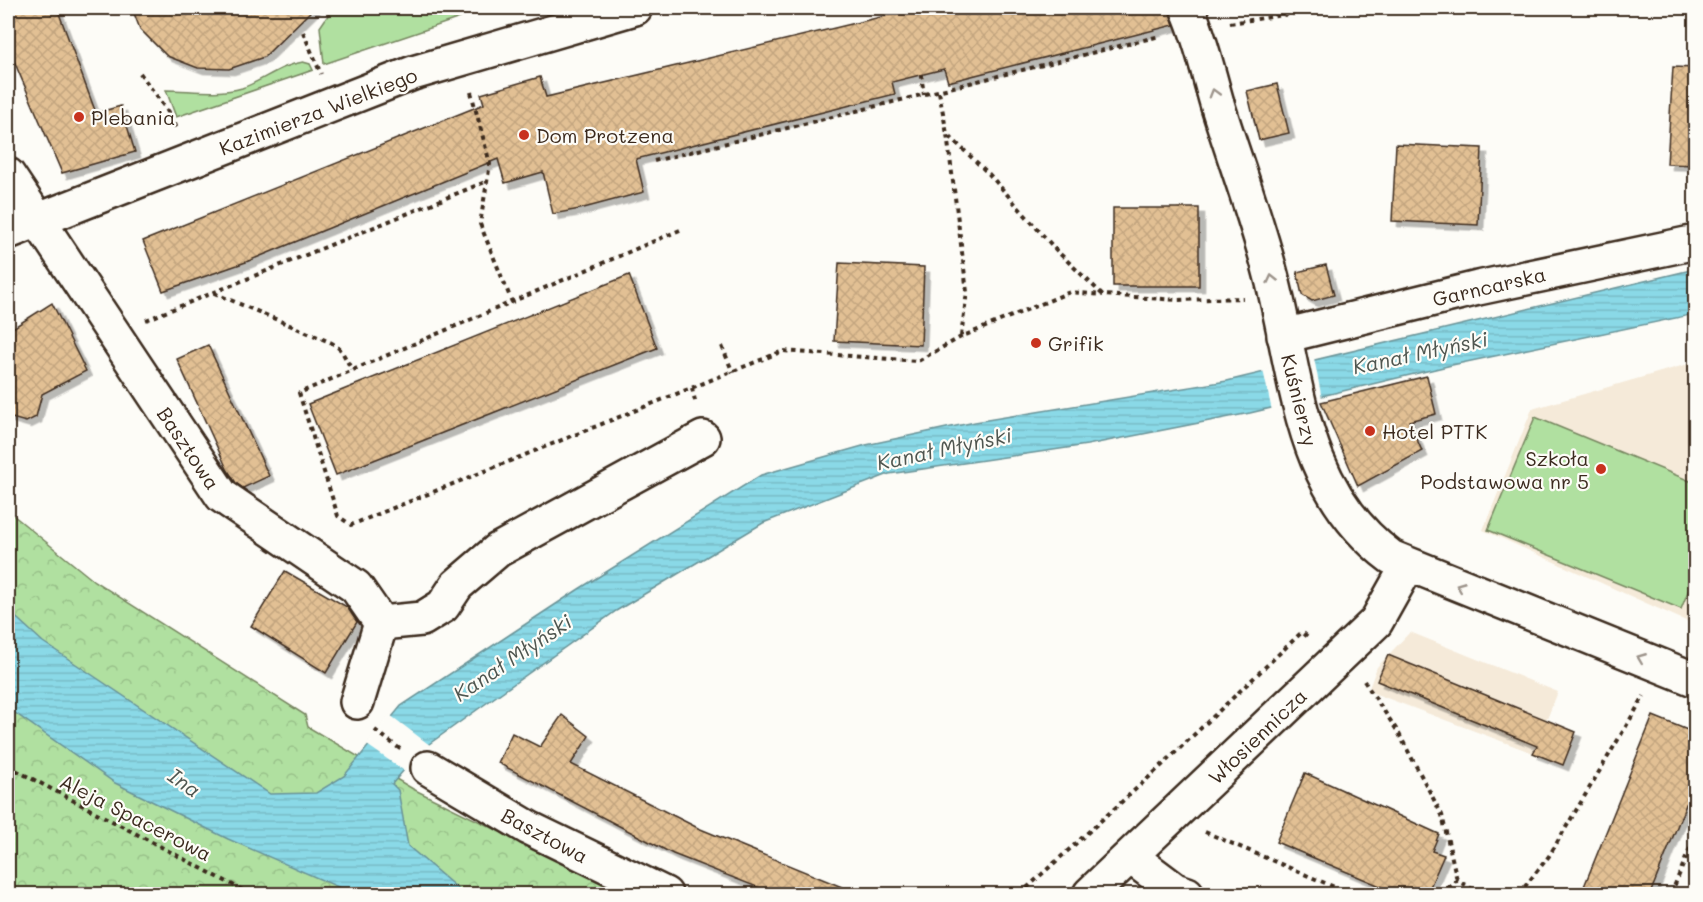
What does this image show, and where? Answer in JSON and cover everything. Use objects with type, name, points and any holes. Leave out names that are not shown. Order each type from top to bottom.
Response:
[{"type":"street","name":"Kazimierza Wielkiego","points":[[21,226],[414,73],[635,8]]},
{"type":"street","name":"Kuśnierzy","points":[[1192,18],[1270,271],[1298,406],[1315,459],[1352,520],[1374,544],[1391,557],[1408,565],[1695,680]]},
{"type":"street","name":"Basztowa","points":[[8,175],[21,226],[59,250],[222,496],[356,587],[381,623]]},
{"type":"street","name":"Garncarska","points":[[1286,345],[1478,288],[1695,242]]},
{"type":"street","points":[[357,702],[381,623],[422,620],[443,606],[457,585],[498,550],[703,438]]},
{"type":"street","name":"Włosiennicza","points":[[1090,894],[1376,622],[1408,565]]},
{"type":"street","name":"Basztowa","points":[[428,768],[529,828],[665,894]]},
{"type":"street","points":[[1131,857],[1175,890],[1187,894]]},
{"type":"path","points":[[906,8],[908,16]]},
{"type":"path","points":[[654,161],[939,92],[1192,18],[1331,8]]},
{"type":"path","points":[[303,32],[322,74]]},
{"type":"path","points":[[140,73],[168,112],[173,126],[181,124]]},
{"type":"path","points":[[921,74],[924,95]]},
{"type":"path","points":[[470,88],[490,165],[485,182],[480,224],[512,302]]},
{"type":"path","points":[[939,92],[947,134],[967,292],[961,337]]},
{"type":"path","points":[[947,134],[989,174],[1057,251],[1103,295]]},
{"type":"path","points":[[139,323],[485,182]]},
{"type":"path","points":[[680,230],[299,393],[338,516],[351,525],[783,351],[918,361],[961,337],[1070,292],[1178,300],[1252,297]]},
{"type":"path","points":[[214,292],[332,343],[341,350],[352,370]]},
{"type":"path","points":[[722,346],[733,373]]},
{"type":"path","points":[[1020,894],[1158,769],[1302,632],[1315,645]]},
{"type":"path","points":[[1362,677],[1398,732],[1442,815],[1456,880],[1481,894]]},
{"type":"path","points":[[1519,894],[1549,856],[1647,690]]},
{"type":"path","name":"Aleja Spacerowa","points":[[8,766],[250,894]]},
{"type":"path","points":[[1202,830],[1351,894]]},
{"type":"path","points":[[1671,894],[1695,834]]},
{"type":"path","points":[[1441,894],[1456,880]]},
{"type":"shaded area","name":"Szkoła Podstawowa nr 5","points":[[1695,362],[1695,625],[1483,530],[1532,409]]},
{"type":"shaded area","points":[[1410,632],[1558,692],[1533,753],[1368,691],[1377,667]]},
{"type":"green space","points":[[333,8],[458,8],[460,18],[324,64],[320,27]]},
{"type":"green space","points":[[303,62],[310,64],[313,70],[176,117],[166,90],[214,92],[233,90],[250,85],[287,66]]},
{"type":"green space","name":"Szkoła Podstawowa nr 5","points":[[1535,417],[1695,483],[1695,574],[1681,609],[1488,530]]},
{"type":"green space","points":[[8,511],[94,581],[305,715],[308,727],[413,789],[627,894],[8,894]]},
{"type":"water","points":[[1695,269],[1695,314],[1452,365],[1250,413],[1087,445],[889,474],[763,523],[616,611],[422,749],[392,784],[398,790],[408,846],[464,894],[354,894],[228,839],[115,783],[8,708],[8,610],[43,642],[270,794],[316,793],[344,776],[401,706],[579,589],[761,475],[866,445],[975,422],[1227,381]]},
{"type":"pier","points":[[1314,358],[1322,399],[1272,411],[1263,370]]},
{"type":"pier","points":[[390,715],[431,746],[406,772],[367,745]]},
{"type":"building","name":"Plebania","points":[[8,8],[57,8],[96,113],[121,106],[135,152],[62,173],[8,47]]},
{"type":"building","points":[[132,8],[314,8],[264,57],[229,69],[198,68],[167,56],[140,29]]},
{"type":"building","points":[[918,8],[1169,8],[1174,25],[948,82],[944,69],[892,82],[895,94],[636,159],[644,192],[580,209],[553,214],[543,172],[505,183],[498,159],[246,262],[163,291],[143,241],[484,104],[481,94],[540,77],[546,97]]},
{"type":"building","points":[[1673,67],[1695,68],[1695,165],[1667,164]]},
{"type":"building","points":[[1277,84],[1289,133],[1259,140],[1247,91]]},
{"type":"building","points":[[1396,144],[1482,148],[1478,225],[1392,221]]},
{"type":"building","points":[[1113,208],[1199,208],[1199,286],[1113,286]]},
{"type":"building","points":[[839,263],[924,267],[921,345],[834,341]]},
{"type":"building","points":[[1326,265],[1334,295],[1312,301],[1302,295],[1297,272]]},
{"type":"building","points":[[629,275],[657,348],[336,475],[308,404]]},
{"type":"building","points":[[52,303],[86,371],[42,394],[36,417],[26,422],[8,417],[8,331]]},
{"type":"building","points":[[208,345],[269,476],[243,488],[236,483],[227,469],[177,359]]},
{"type":"building","name":"Hotel PTTK","points":[[1427,376],[1436,414],[1409,421],[1422,451],[1358,486],[1321,402]]},
{"type":"building","points":[[285,571],[347,607],[357,622],[326,673],[251,626]]},
{"type":"building","points":[[1388,655],[1576,732],[1563,765],[1533,753],[1537,746],[1377,681]]},
{"type":"building","points":[[562,715],[589,736],[571,764],[698,828],[859,894],[775,894],[673,854],[498,763],[512,733],[540,747]]},
{"type":"building","points":[[1653,716],[1695,733],[1695,782],[1650,894],[1581,894]]},
{"type":"building","points":[[1305,773],[1439,834],[1432,851],[1444,855],[1427,894],[1399,894],[1276,842]]},
{"type":"place","name":"Plebania","points":[[79,117]]},
{"type":"place","name":"Dom Protzena","points":[[524,135]]},
{"type":"place","name":"Grifik","points":[[1036,343]]},
{"type":"place","name":"Hotel PTTK","points":[[1370,431]]},
{"type":"place","name":"Szkoła Podstawowa nr 5","points":[[1601,469]]},
{"type":"water label","name":"Kanał Młyński","points":[[1420,352]]},
{"type":"water label","name":"Kanał Młyński","points":[[944,448]]},
{"type":"water label","name":"Kanał Młyński","points":[[512,657]]},
{"type":"water label","name":"Ina","points":[[185,782]]}]
